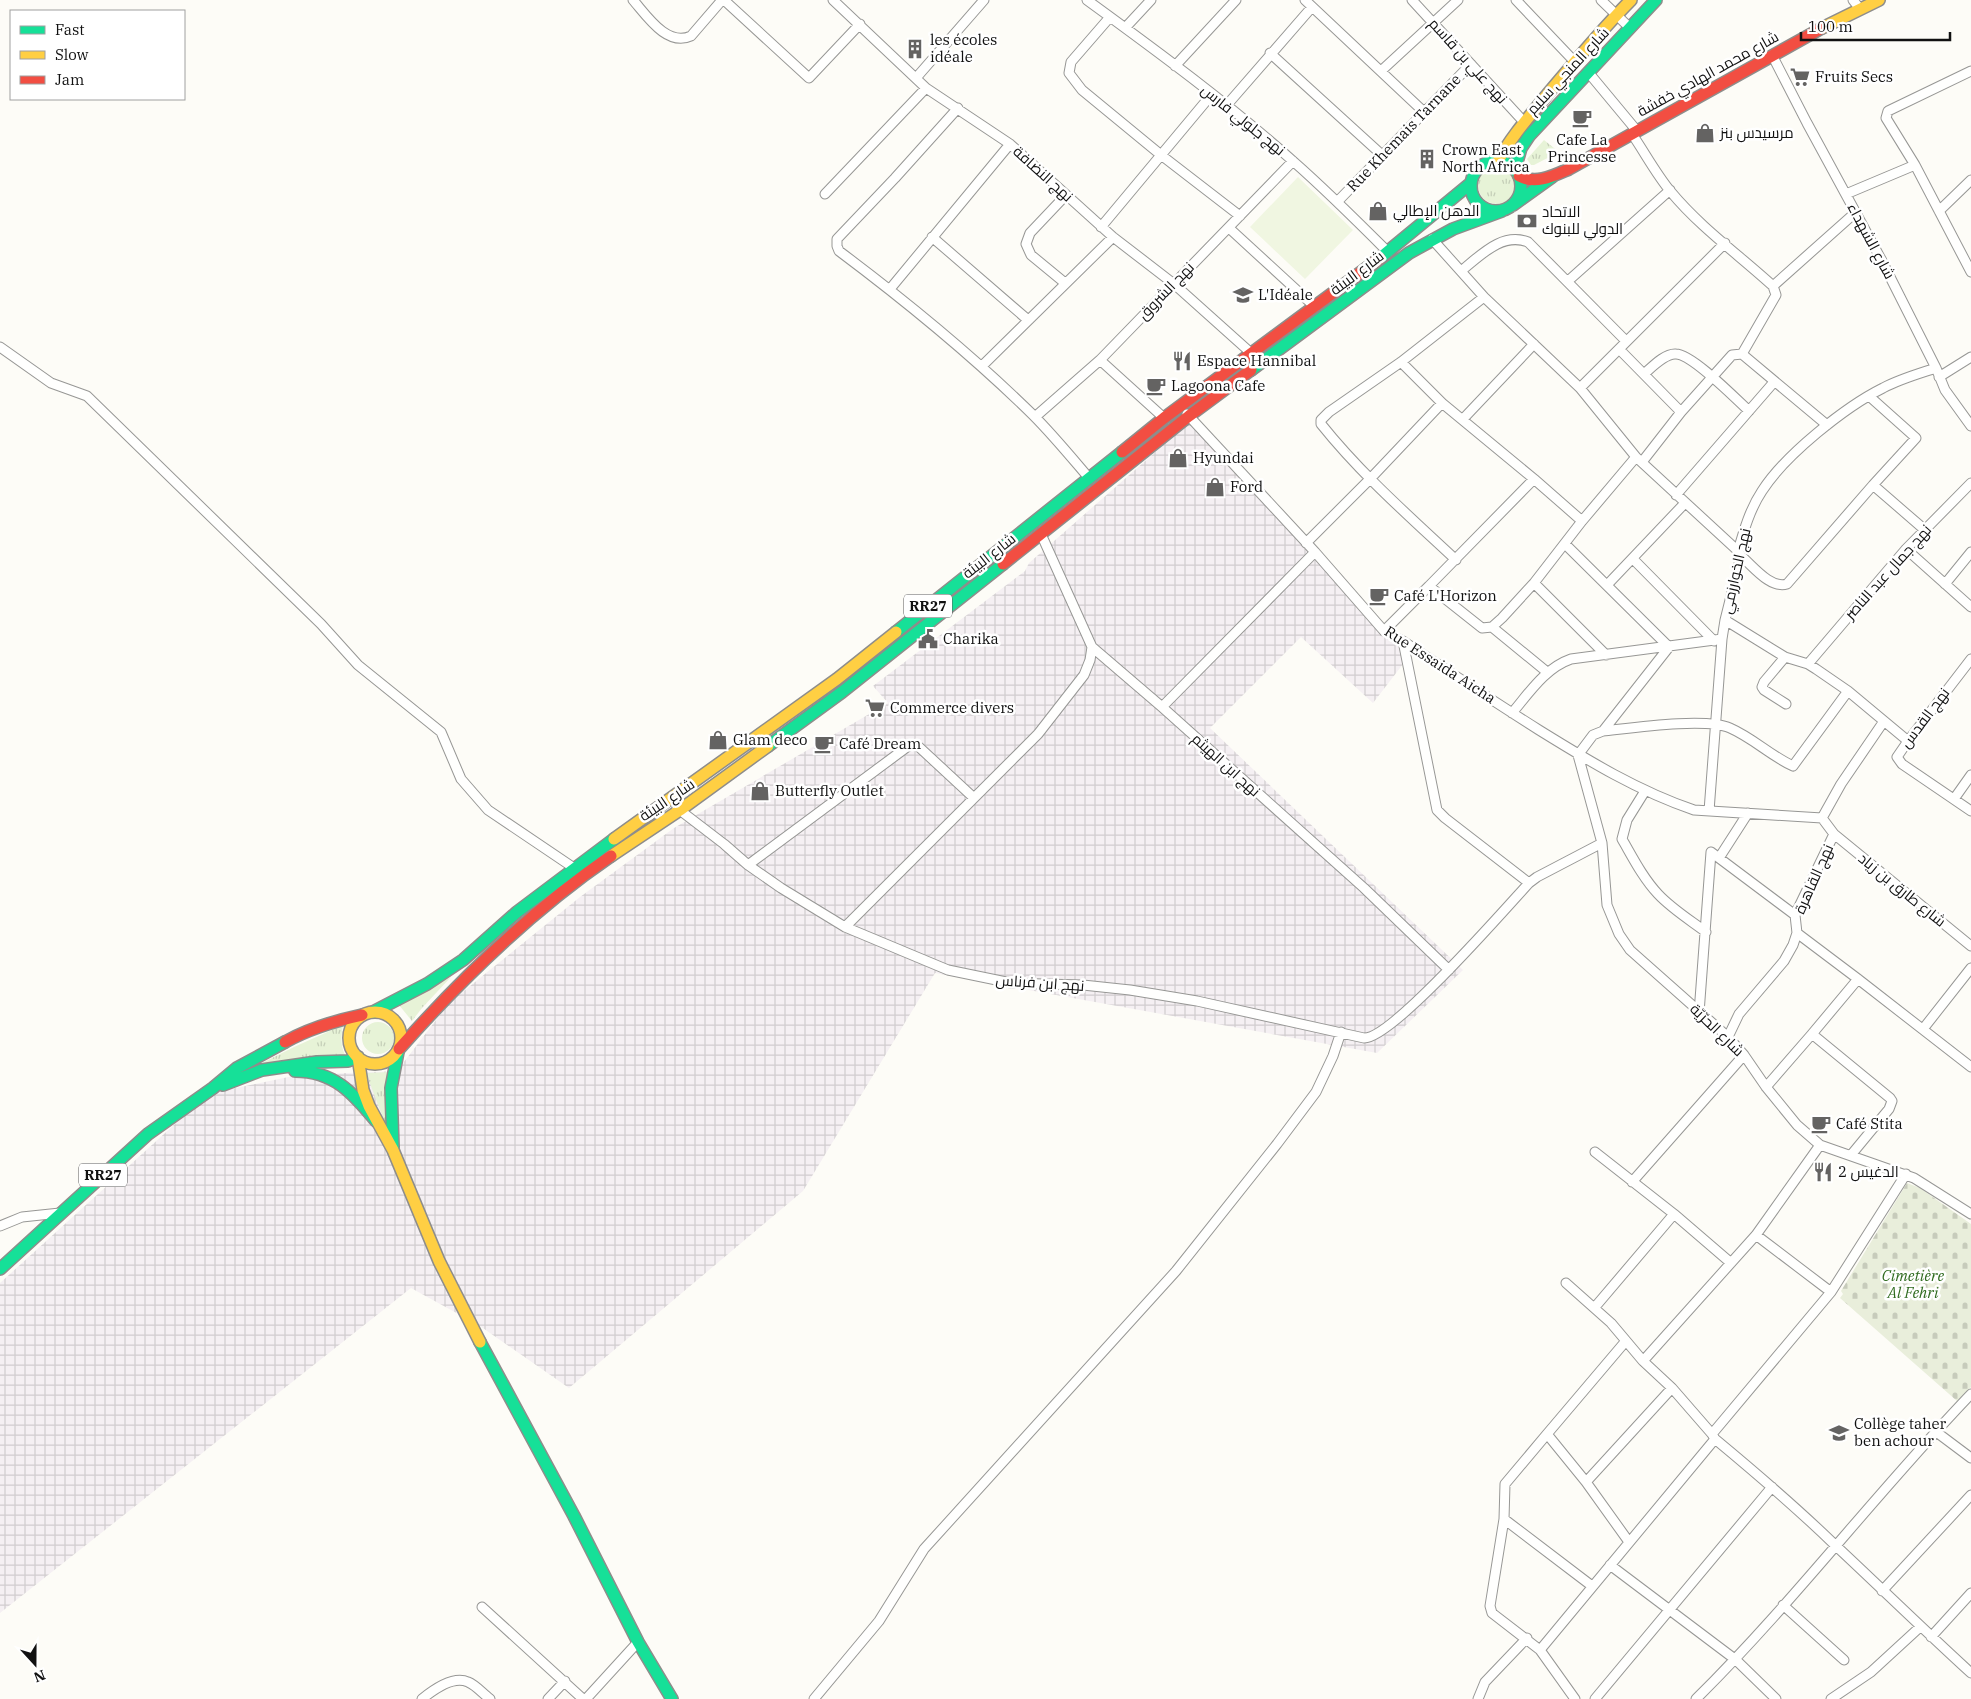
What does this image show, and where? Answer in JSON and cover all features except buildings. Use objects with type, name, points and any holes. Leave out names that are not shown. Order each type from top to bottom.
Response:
[{"type":"main road","name":"شارع المنجي سليم","points":[[1498,161],[1506,145],[1574,61],[1630,0]]},
{"type":"main road","name":"شارع المنجي سليم","points":[[1517,173],[1521,148],[1529,136],[1656,0]]},
{"type":"main road","name":"شارع محمد الهادي خفشة","points":[[1554,176],[1596,155],[1772,55],[1856,4],[1879,0]]},
{"type":"main road","points":[[1498,161],[1504,162],[1525,180],[1538,180],[1554,176]]},
{"type":"main road","name":"RR27","points":[[1471,183],[1474,174],[1480,167],[1489,162],[1498,161]]},
{"type":"main road","points":[[1513,205],[1521,192],[1517,173]]},
{"type":"main road","points":[[1513,205],[1554,176]]},
{"type":"main road","points":[[1471,183],[1476,201],[1483,208],[1492,211],[1502,211]]},
{"type":"main road","name":"شارع البيئة","points":[[368,1013],[426,984],[463,960],[517,912],[574,868],[837,679],[1164,418],[1388,252],[1471,183]]},
{"type":"main road","name":"RR27","points":[[1502,211],[1513,205]]},
{"type":"main road","name":"شارع البيئة","points":[[398,1050],[457,985],[520,926],[580,878],[680,810],[842,692],[1189,416],[1409,253],[1432,239],[1465,224],[1502,211]]},
{"type":"main road","points":[[393,1150],[391,1088],[398,1050],[402,1040],[401,1031],[391,1016],[383,1012],[368,1013],[352,1025],[349,1039],[350,1045],[358,1057],[363,1090],[376,1121],[393,1150],[439,1261],[471,1326],[574,1516],[638,1642],[672,1699]]},
{"type":"main road","name":"RR27","points":[[0,1268],[148,1134],[237,1068],[281,1042],[305,1031],[330,1022],[368,1013]]},
{"type":"main road","name":"RR27","points":[[212,1088],[262,1070],[281,1066],[348,1061],[358,1057],[368,1063],[376,1064],[385,1062],[398,1050]]},
{"type":"main road","points":[[246,1076],[301,1070],[323,1074],[338,1081],[353,1094],[376,1121]]},
{"type":"street","points":[[633,0],[650,20],[666,34],[678,39],[684,39],[695,32],[723,0],[809,78],[860,24]]},
{"type":"street","name":"نهج النضافة","points":[[833,0],[926,88],[1010,144],[1113,238],[1174,284],[1251,353]]},
{"type":"street","points":[[916,78],[984,0]]},
{"type":"street","name":"نهج جلولي فارس","points":[[1087,0],[1212,94],[1293,161],[1338,201],[1388,252]]},
{"type":"street","points":[[1126,28],[1151,0]]},
{"type":"street","points":[[1175,66],[1236,0]]},
{"type":"street","name":"نهج علي بن قاسم","points":[[1412,0],[1524,122]]},
{"type":"street","points":[[1381,71],[1458,0]]},
{"type":"street","points":[[1516,0],[1574,61]]},
{"type":"street","points":[[1602,0],[1615,16],[1629,27]]},
{"type":"street","points":[[1226,106],[1270,54],[1308,3],[1424,112]]},
{"type":"street","points":[[1110,17],[1071,62],[1068,73],[1082,90],[1161,156],[1240,216]]},
{"type":"street","points":[[1270,54],[1382,156]]},
{"type":"street","name":"شارع الشهداء","points":[[1772,55],[1856,212],[1936,368],[1945,390],[1971,426]]},
{"type":"street","name":"Rue Khemais Tarnane","points":[[1338,201],[1471,64]]},
{"type":"street","points":[[1971,71],[1888,111],[1886,118],[1915,165],[1971,272]]},
{"type":"street","points":[[1430,586],[1482,628],[1492,627],[1534,583],[1582,521],[1732,356],[1742,354],[1776,295],[1773,286],[1704,226],[1670,190],[1634,133],[1588,72]]},
{"type":"street","points":[[824,194],[926,88]]},
{"type":"street","points":[[1101,227],[1212,94]]},
{"type":"street","points":[[958,108],[837,239],[837,246],[839,251],[890,289],[982,366],[1035,417],[1089,478]]},
{"type":"street","points":[[890,289],[1010,144]]},
{"type":"street","name":"نهج الشروق","points":[[1035,417],[1100,360],[1293,161]]},
{"type":"street","points":[[1846,194],[1915,165]]},
{"type":"street","points":[[1939,211],[1971,180]]},
{"type":"street","points":[[1568,281],[1670,190]]},
{"type":"street","points":[[1065,283],[1031,255],[1026,244],[1030,233],[1066,195]]},
{"type":"street","points":[[1773,286],[1856,212]]},
{"type":"street","points":[[1229,228],[1315,307]]},
{"type":"street","points":[[932,237],[1028,320]]},
{"type":"street","points":[[982,366],[1113,238]]},
{"type":"street","points":[[1461,271],[1499,241],[1519,238],[1528,242],[1626,341]]},
{"type":"street","points":[[1432,239],[1484,297],[1580,388],[1639,460],[1774,584],[1787,584],[1916,438],[1869,396]]},
{"type":"street","points":[[1580,388],[1725,243]]},
{"type":"street","points":[[1456,560],[1370,479],[1334,441],[1321,424],[1321,420],[1329,412],[1400,362],[1484,297]]},
{"type":"street","points":[[1463,419],[1534,344]]},
{"type":"street","points":[[0,347],[51,383],[87,396],[321,624],[358,665],[440,732],[461,779],[488,810],[574,868]]},
{"type":"street","points":[[1619,349],[1681,412]]},
{"type":"street","points":[[1644,374],[1666,356],[1675,353],[1682,355],[1701,367],[1749,412]]},
{"type":"street","points":[[1742,354],[1827,425]]},
{"type":"street","points":[[1939,377],[1970,359]]},
{"type":"street","points":[[1100,360],[1164,418]]},
{"type":"street","points":[[1400,362],[1442,403],[1582,521]]},
{"type":"street","name":"نهج الخوارزمي","points":[[1709,811],[1718,640],[1725,620],[1739,553],[1751,510],[1762,490],[1791,455],[1827,425],[1869,396],[1903,379],[1936,368]]},
{"type":"street","points":[[1676,495],[1774,382]]},
{"type":"street","points":[[1306,543],[1442,403]]},
{"type":"street","name":"Rue Essaida Aicha","points":[[1180,407],[1315,552],[1384,631],[1403,641],[1512,713],[1622,780],[1694,810],[1822,818]]},
{"type":"street","points":[[1384,631],[1534,479]]},
{"type":"street","name":"نهج جمال عبد الناصر","points":[[1808,664],[1906,549],[1971,483]]},
{"type":"street","points":[[1873,485],[1925,530]]},
{"type":"street","points":[[1963,491],[1971,498]]},
{"type":"street","points":[[1607,586],[1685,503]]},
{"type":"street","name":"نهج ابن الهيثم","points":[[1041,534],[1092,647],[1162,707],[1364,888],[1449,970]]},
{"type":"street","points":[[1565,544],[1669,647]]},
{"type":"street","points":[[1906,549],[1971,607]]},
{"type":"street","points":[[1162,707],[1315,552]]},
{"type":"street","points":[[1945,584],[1971,552]]},
{"type":"street","points":[[1633,558],[1718,640]]},
{"type":"street","points":[[1534,583],[1606,655]]},
{"type":"street","points":[[1725,620],[1786,658],[1808,664],[1848,691],[1908,741]]},
{"type":"street","points":[[1492,627],[1546,672]]},
{"type":"street","points":[[1512,713],[1546,672],[1562,662],[1571,659],[1718,640]]},
{"type":"street","points":[[1403,641],[1438,810],[1445,818],[1529,883]]},
{"type":"street","points":[[845,927],[1038,734],[1084,675],[1090,660],[1092,647]]},
{"type":"street","points":[[1603,731],[1669,647]]},
{"type":"street","points":[[1786,658],[1764,682],[1762,687],[1786,704]]},
{"type":"street","name":"نهج القدس","points":[[1954,798],[1902,764],[1898,760],[1898,754],[1971,659]]},
{"type":"street","points":[[1578,754],[1593,735],[1603,731],[1654,726],[1714,724],[1730,728],[1793,766],[1848,691]]},
{"type":"street","points":[[1822,818],[1841,784],[1884,721]]},
{"type":"street","points":[[748,865],[901,750],[912,745],[919,747],[974,798]]},
{"type":"street","name":"شارع الحرّيّة","points":[[1578,754],[1602,843],[1607,905],[1619,934],[1630,950],[1728,1036],[1797,1125],[1820,1145],[1906,1174],[1971,1214]]},
{"type":"street","points":[[1971,776],[1954,798],[1971,811]]},
{"type":"street","points":[[1645,791],[1627,820],[1622,839],[1642,874],[1658,893],[1676,910],[1706,932]]},
{"type":"street","name":"نهج ابن فرناس","points":[[667,800],[748,865],[781,888],[845,927],[930,963],[983,978],[1011,983],[1083,985],[1130,990],[1197,1001],[1370,1038],[1390,1025],[1449,970]]},
{"type":"street","points":[[1700,1013],[1706,932],[1715,855],[1748,813]]},
{"type":"street","name":"نهج القاهرة","points":[[1728,1036],[1739,1014],[1784,961],[1793,946],[1797,933],[1795,915],[1834,834],[1822,818]]},
{"type":"street","name":"شارع طارق بن زياد","points":[[1834,834],[1971,946]]},
{"type":"street","points":[[1449,970],[1537,876],[1602,843]]},
{"type":"street","points":[[1715,855],[1795,915]]},
{"type":"street","points":[[1797,933],[1923,1028],[1971,1068]]},
{"type":"street","points":[[1923,1028],[1971,968]]},
{"type":"street","points":[[1766,1087],[1858,979]]},
{"type":"street","points":[[814,1699],[879,1621],[924,1549],[1176,1271],[1277,1144],[1316,1092],[1333,1056],[1341,1032]]},
{"type":"street","points":[[1812,1034],[1892,1101],[1890,1109],[1851,1155]]},
{"type":"street","points":[[1632,1182],[1744,1055]]},
{"type":"street","points":[[1643,1361],[1756,1235],[1820,1145]]},
{"type":"street","points":[[1595,1152],[1674,1214],[1731,1263]]},
{"type":"street","points":[[1540,1650],[1831,1292],[1906,1174]]},
{"type":"street","points":[[0,1226],[22,1217],[61,1213]]},
{"type":"street","points":[[1595,1307],[1674,1214]]},
{"type":"street","points":[[1756,1235],[1831,1292]]},
{"type":"street","points":[[1566,1283],[1595,1307],[1643,1361],[1672,1388],[1714,1436],[1835,1544],[1882,1591],[1971,1673]]},
{"type":"street","points":[[1575,1699],[1540,1650],[1491,1610],[1504,1519],[1505,1484],[1626,1342]]},
{"type":"street","points":[[1586,1482],[1672,1388]]},
{"type":"street","points":[[1696,1699],[1736,1660],[1835,1544],[1935,1431],[1971,1394]]},
{"type":"street","points":[[1935,1431],[1971,1458]]},
{"type":"street","points":[[1547,1434],[1586,1482],[1629,1542]]},
{"type":"street","points":[[1595,1699],[1772,1487]]},
{"type":"street","points":[[1882,1591],[1971,1495]]},
{"type":"street","points":[[1504,1519],[1592,1586]]},
{"type":"street","points":[[1610,1565],[1736,1660],[1776,1699]]},
{"type":"street","points":[[1931,1637],[1971,1593]]},
{"type":"street","points":[[1783,1605],[1844,1660]]},
{"type":"street","points":[[482,1607],[585,1699],[638,1642]]},
{"type":"street","points":[[1831,1699],[1871,1672],[1920,1627]]},
{"type":"street","points":[[1478,1699],[1485,1682],[1527,1638]]},
{"type":"street","points":[[422,1699],[440,1686],[454,1681],[468,1681],[490,1699]]},
{"type":"street","points":[[548,1699],[564,1682]]},
{"type":"shaded area","points":[[1193,419],[1410,655],[1373,703],[1301,637],[1210,728],[1463,970],[1377,1053],[935,973],[803,1191],[569,1388],[480,1326],[411,1288],[0,1613],[0,1283],[208,1094],[298,1075],[397,1071],[449,1003],[580,897],[674,828],[888,703],[873,686],[1025,571],[1029,563]]},
{"type":"green space","points":[[1544,140],[1559,152],[1531,165],[1527,159]]},
{"type":"green space","points":[[1497,166],[1510,172],[1516,185],[1510,198],[1497,204],[1484,198],[1478,185],[1484,172]]},
{"type":"green space","points":[[1298,177],[1353,230],[1305,279],[1250,227]]},
{"type":"green space","points":[[451,977],[412,1021],[399,1005]]},
{"type":"green space","points":[[378,1022],[389,1027],[394,1038],[389,1049],[378,1054],[367,1049],[362,1038],[367,1027]]},
{"type":"green space","points":[[343,1025],[342,1042],[347,1058],[260,1064],[294,1047]]},
{"type":"green space","points":[[390,1072],[388,1131],[366,1073]]},
{"type":"green space","name":"Cimetière Al Fehri","points":[[1907,1183],[1920,1188],[1971,1224],[1971,1387],[1957,1401],[1840,1298],[1843,1294],[1841,1291]]},
{"type":"traffic: fast","points":[[1515,169],[1521,148],[1529,136],[1656,0]]},
{"type":"traffic: fast","points":[[1496,161],[1506,163],[1514,168],[1519,176],[1521,186],[1519,196],[1514,204],[1506,209],[1496,211],[1486,209],[1478,204],[1473,196],[1471,186],[1473,176],[1478,168],[1486,163],[1496,161]]},
{"type":"traffic: fast","points":[[1513,205],[1552,177]]},
{"type":"traffic: fast","points":[[1380,258],[1471,183]]},
{"type":"traffic: fast","points":[[1251,370],[1409,253],[1453,229],[1502,211]]},
{"type":"traffic: fast","points":[[896,632],[1122,452]]},
{"type":"traffic: fast","points":[[768,746],[842,692],[1003,564]]},
{"type":"traffic: fast","points":[[373,1012],[427,984],[463,960],[517,912],[614,839]]},
{"type":"traffic: fast","points":[[0,1269],[148,1134],[213,1088],[237,1068],[285,1042]]},
{"type":"traffic: fast","points":[[393,1147],[391,1088],[398,1052]]},
{"type":"traffic: fast","points":[[223,1085],[262,1070],[317,1062],[348,1061],[358,1057]]},
{"type":"traffic: fast","points":[[295,1071],[309,1072],[332,1079],[351,1093],[376,1121]]},
{"type":"traffic: fast","points":[[480,1342],[574,1516],[638,1642],[672,1699]]},
{"type":"traffic: slow","points":[[1498,161],[1514,135],[1546,96],[1598,35],[1631,0]]},
{"type":"traffic: slow","points":[[1822,28],[1879,0]]},
{"type":"traffic: slow","points":[[614,839],[837,679],[896,632]]},
{"type":"traffic: slow","points":[[611,856],[680,810],[768,746]]},
{"type":"traffic: slow","points":[[375,1012],[389,1016],[397,1024],[401,1038],[397,1052],[389,1060],[375,1064],[361,1060],[353,1052],[349,1038],[353,1024],[361,1016],[375,1012]]},
{"type":"traffic: slow","points":[[358,1057],[363,1090],[369,1106],[393,1150],[439,1261],[480,1342]]},
{"type":"traffic: jam","points":[[1519,176],[1525,179],[1538,180],[1551,177],[1569,169],[1822,28]]},
{"type":"traffic: jam","points":[[1122,452],[1164,418],[1380,258]]},
{"type":"traffic: jam","points":[[1003,564],[1189,416],[1251,370]]},
{"type":"traffic: jam","points":[[399,1049],[448,996],[499,946],[554,899],[611,856]]},
{"type":"traffic: jam","points":[[285,1042],[322,1025],[362,1015]]},
{"type":"place","name":"les écoles idéale","points":[[915,49]]},
{"type":"place","name":"Fruits Secs","points":[[1800,77]]},
{"type":"place","name":"Cafe La Princesse","points":[[1582,118]]},
{"type":"place","name":"مرسيدس بنز","points":[[1705,133]]},
{"type":"place","name":"Crown East North Africa","points":[[1427,159]]},
{"type":"place","name":"الدهن الإطالي","points":[[1378,211]]},
{"type":"place","name":"الاتحاد الدولي للبنوك","points":[[1527,221]]},
{"type":"place","name":"L'Idéale","points":[[1243,295]]},
{"type":"place","name":"Espace Hannibal","points":[[1182,361]]},
{"type":"place","name":"Lagoona Cafe","points":[[1156,386]]},
{"type":"place","name":"Hyundai","points":[[1178,458]]},
{"type":"place","name":"Ford","points":[[1215,487]]},
{"type":"place","name":"Café L'Horizon","points":[[1379,596]]},
{"type":"place","name":"Charika","points":[[928,639]]},
{"type":"place","name":"Commerce divers","points":[[875,708]]},
{"type":"place","name":"Glam deco","points":[[718,740]]},
{"type":"place","name":"Café Dream","points":[[824,744]]},
{"type":"place","name":"Butterfly Outlet","points":[[760,791]]},
{"type":"place","name":"Café Stita","points":[[1821,1124]]},
{"type":"place","name":"الدغيس 2","points":[[1823,1172]]},
{"type":"place","name":"Collège taher ben achour","points":[[1839,1433]]}]
